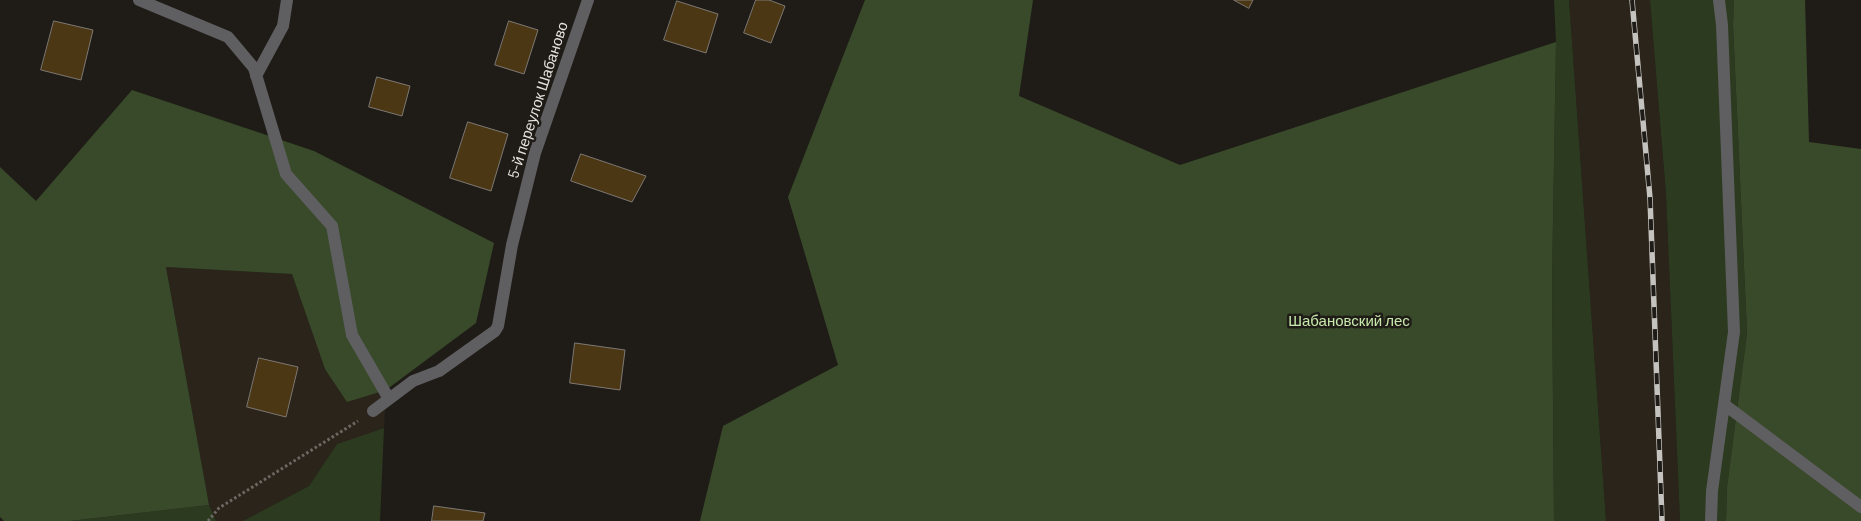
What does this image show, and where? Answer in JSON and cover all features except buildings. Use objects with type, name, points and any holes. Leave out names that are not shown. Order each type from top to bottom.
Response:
[{"type":"street","points":[[139,0],[228,37],[254,68],[286,174],[332,226],[352,335],[389,399]]},
{"type":"street","points":[[256,76],[283,26],[287,0]]},
{"type":"street","name":"5-й переулок Шабаново","points":[[373,411],[413,381],[439,370],[495,331],[498,326],[512,245],[535,153],[588,0]]},
{"type":"street","points":[[1711,521],[1712,491],[1734,332],[1722,25],[1719,0]]},
{"type":"street","points":[[1725,405],[1861,507]]},
{"type":"path","points":[[208,521],[219,508],[349,428],[373,411]]},
{"type":"shaded area","points":[[1569,0],[1650,0],[1666,194],[1680,521],[1606,521]]},
{"type":"shaded area","points":[[166,267],[292,274],[325,369],[386,390],[384,428],[337,444],[309,486],[243,521],[216,521],[209,505]]},
{"type":"green space","name":"Шабановский лес","points":[[865,0],[1033,0],[1019,96],[1180,165],[1556,42],[1552,283],[1554,521],[700,521],[723,426],[838,365],[788,197]]},
{"type":"green space","points":[[1554,0],[1569,0],[1606,521],[1554,521],[1552,283],[1556,42]]},
{"type":"green space","points":[[1650,0],[1734,0],[1733,25],[1747,333],[1727,487],[1726,521],[1680,521],[1666,194]]},
{"type":"green space","points":[[1734,0],[1805,0],[1809,142],[1861,149],[1861,521],[1726,521],[1727,487],[1747,333],[1733,25]]},
{"type":"green space","points":[[132,90],[314,151],[494,243],[476,323],[386,390],[347,402],[325,369],[292,274],[166,267],[209,505],[70,521],[4,521],[0,517],[0,167],[36,201]]},
{"type":"green space","points":[[384,428],[380,521],[243,521],[309,486],[337,444]]},
{"type":"green space","points":[[209,505],[216,521],[70,521]]},
{"type":"railway","points":[[1632,0],[1650,198],[1662,521]]}]
